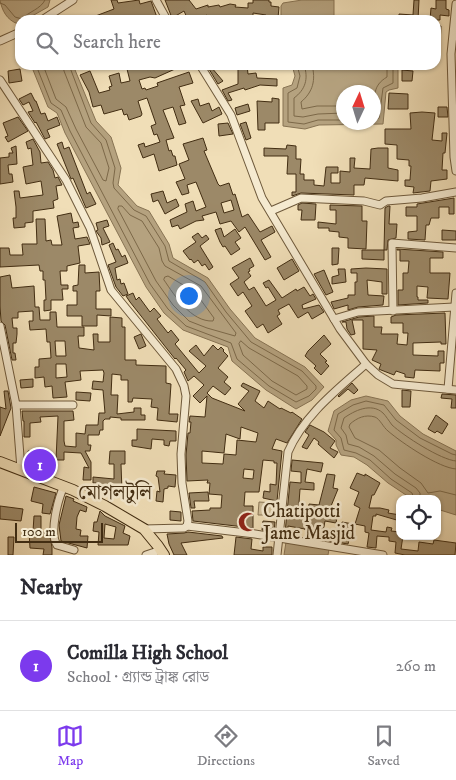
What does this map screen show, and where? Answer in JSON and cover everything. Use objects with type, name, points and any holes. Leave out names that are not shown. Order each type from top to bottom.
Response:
[{"type":"highway","points":[[0,462],[64,486],[105,506],[144,530],[162,552]]},
{"type":"street","points":[[50,15],[73,0]]},
{"type":"street","points":[[156,0],[165,15]]},
{"type":"street","points":[[456,4],[451,54],[456,171]]},
{"type":"street","points":[[0,41],[15,34]]},
{"type":"street","points":[[203,70],[230,115],[262,198],[334,319],[366,364],[378,375],[393,384],[456,390]]},
{"type":"street","points":[[0,80],[66,180],[90,228],[111,290],[176,369],[184,386],[186,396],[181,454],[187,526]]},
{"type":"street","points":[[271,211],[301,198],[364,201],[380,205],[386,201],[423,198],[456,192]]},
{"type":"street","points":[[393,311],[392,243],[456,248]]},
{"type":"street","points":[[448,388],[456,293]]},
{"type":"street","points":[[334,319],[349,314],[454,307]]},
{"type":"street","points":[[0,326],[16,406],[21,469]]},
{"type":"street","points":[[277,555],[288,452],[294,439],[320,406],[366,364]]},
{"type":"street","points":[[16,406],[72,405]]},
{"type":"street","points":[[64,486],[59,497],[54,536],[58,545],[74,550]]},
{"type":"street","points":[[144,530],[184,528],[187,526],[255,534],[383,555]]},
{"type":"street","points":[[146,555],[162,552]]},
{"type":"shaded area","points":[[259,502],[274,503],[275,515],[258,515]]},
{"type":"water","points":[[0,0],[50,0],[48,7],[34,15],[15,15],[15,22],[6,15]]},
{"type":"water","points":[[302,0],[334,0],[334,15],[281,15],[283,3]]},
{"type":"water","points":[[33,70],[75,70],[96,121],[111,137],[121,168],[118,185],[137,206],[149,211],[169,244],[173,258],[208,278],[230,309],[255,338],[305,367],[324,387],[312,400],[296,409],[266,390],[232,361],[228,347],[183,330],[164,313],[146,287],[65,133],[57,113],[48,107]]},
{"type":"water","points":[[293,70],[398,70],[398,88],[386,92],[383,124],[381,124],[381,85],[336,85],[336,125],[319,125],[305,129],[283,126],[283,88],[292,85],[295,76]]},
{"type":"water","points":[[366,396],[388,401],[400,416],[423,434],[456,451],[456,515],[441,510],[441,495],[406,495],[354,457],[341,455],[336,445],[336,440],[328,431],[334,411],[351,400]]},
{"type":"water","points":[[286,542],[329,549],[328,555],[284,555]]},
{"type":"building","points":[[111,0],[117,0],[118,3],[139,0],[140,4],[151,1],[156,15],[98,15],[114,9]]},
{"type":"building","points":[[165,0],[189,0],[196,9],[208,5],[208,7],[219,5],[220,7],[230,4],[236,5],[235,7],[248,8],[248,3],[253,3],[253,0],[269,0],[271,6],[279,7],[278,15],[253,13],[253,15],[186,15],[184,11],[177,15],[171,15]]},
{"type":"building","points":[[414,0],[419,0],[418,15],[413,15]]},
{"type":"building","points":[[436,0],[446,0],[446,9],[449,10],[449,16],[430,15],[431,8],[436,9]]},
{"type":"building","points":[[20,70],[22,81],[9,83],[8,71]]},
{"type":"building","points":[[127,70],[173,70],[155,78],[150,77],[139,80],[142,89],[145,88],[146,90],[158,86],[157,83],[189,72],[193,83],[179,87],[185,105],[180,106],[186,123],[179,125],[173,107],[163,110],[174,138],[166,140],[169,151],[171,150],[173,156],[175,156],[177,165],[159,171],[154,154],[143,158],[138,145],[144,143],[145,147],[160,142],[157,134],[154,135],[151,126],[156,124],[147,98],[138,101],[141,116],[129,120],[127,114],[124,115],[122,109],[104,114],[101,105],[93,107],[89,92],[80,75],[90,71],[99,93],[110,90],[109,87],[112,86],[109,76],[119,73],[121,83],[130,81]]},
{"type":"building","points":[[210,70],[214,70],[223,81],[218,84]]},
{"type":"building","points":[[238,70],[248,70],[248,74],[256,73],[257,78],[277,79],[277,86],[260,85],[228,93],[232,100],[228,101],[222,90],[238,84]]},
{"type":"building","points":[[402,70],[413,71],[412,81],[402,81]]},
{"type":"building","points":[[31,93],[41,114],[45,113],[48,121],[57,117],[60,125],[47,130],[50,137],[45,139],[28,112],[33,111],[29,102],[23,105],[19,99]]},
{"type":"building","points":[[389,93],[408,94],[408,109],[388,109]]},
{"type":"building","points":[[272,98],[279,99],[279,123],[265,123],[265,130],[258,130],[257,101],[272,102]]},
{"type":"building","points":[[198,99],[200,106],[209,103],[212,111],[219,107],[222,114],[203,123],[191,101]]},
{"type":"building","points":[[248,104],[250,111],[237,115],[235,108]]},
{"type":"building","points":[[438,107],[447,107],[448,117],[438,117]]},
{"type":"building","points":[[410,113],[435,113],[432,140],[442,141],[442,133],[447,133],[442,170],[447,170],[447,179],[431,181],[430,191],[413,193],[414,187],[405,186],[405,180],[410,180],[411,166],[409,166],[409,160],[397,159],[397,145],[385,144],[385,129],[411,129]]},
{"type":"building","points":[[18,117],[28,131],[8,142],[5,137],[8,136],[3,123]]},
{"type":"building","points":[[246,122],[251,138],[246,140],[240,124]]},
{"type":"building","points":[[228,123],[233,134],[219,136],[218,124]]},
{"type":"building","points":[[203,138],[207,150],[204,151],[218,184],[220,186],[229,183],[233,195],[235,194],[242,217],[248,214],[260,232],[272,226],[275,232],[261,240],[271,257],[265,260],[245,227],[239,232],[231,221],[220,224],[216,212],[202,216],[204,220],[196,221],[180,229],[178,225],[172,227],[170,220],[187,212],[185,204],[193,201],[196,211],[206,207],[196,182],[187,185],[189,193],[182,195],[176,182],[185,179],[179,164],[189,160],[183,144]],"holes":[[[231,200],[234,210],[224,213],[221,203]]]},
{"type":"building","points":[[33,139],[40,152],[41,163],[48,162],[55,178],[58,177],[62,185],[56,186],[58,199],[53,201],[54,208],[33,211],[33,222],[25,223],[25,227],[14,228],[13,218],[16,218],[16,207],[14,191],[19,191],[20,198],[43,195],[41,181],[26,184],[23,167],[33,165],[31,148],[28,149],[26,142]]},
{"type":"building","points":[[62,142],[64,149],[69,147],[87,194],[90,192],[96,204],[86,208],[73,178],[71,179],[57,144]]},
{"type":"building","points":[[287,145],[296,146],[296,159],[301,159],[300,174],[304,174],[304,180],[314,180],[314,185],[324,186],[326,167],[338,167],[338,173],[331,173],[331,183],[340,183],[340,171],[350,172],[350,158],[355,158],[354,168],[370,169],[371,149],[378,148],[388,148],[388,168],[398,170],[398,181],[365,178],[364,185],[354,185],[354,195],[301,193],[292,196],[292,192],[296,192],[296,174],[287,174],[288,156],[264,156],[264,148],[286,149]]},
{"type":"building","points":[[16,146],[17,164],[8,165],[9,174],[12,174],[13,182],[0,184],[0,158],[9,157],[9,153],[13,153],[11,148]]},
{"type":"building","points":[[163,191],[167,203],[176,199],[179,206],[165,214],[158,200],[153,202],[151,194]]},
{"type":"building","points":[[454,198],[454,214],[449,214],[449,207],[439,207],[439,218],[431,218],[429,225],[426,225],[425,240],[408,239],[408,232],[417,231],[417,216],[406,216],[406,207],[417,207],[417,204]]},
{"type":"building","points":[[302,203],[316,204],[315,220],[301,220],[302,210],[298,210],[298,205]]},
{"type":"building","points":[[330,205],[362,206],[362,221],[367,221],[366,249],[348,248],[348,238],[339,237],[339,232],[329,231],[329,228],[318,228],[318,222],[336,224],[336,210],[330,210]]},
{"type":"building","points":[[390,206],[389,224],[397,224],[396,238],[388,240],[387,250],[384,250],[385,208]]},
{"type":"building","points":[[71,213],[73,223],[78,222],[79,227],[73,228],[75,239],[87,237],[90,244],[78,246],[80,263],[67,266],[67,271],[60,271],[61,285],[68,285],[68,289],[62,289],[63,300],[51,300],[51,310],[44,311],[44,300],[46,300],[45,280],[43,280],[43,271],[40,271],[39,265],[0,267],[0,248],[9,248],[10,255],[23,255],[22,244],[37,244],[36,219],[45,219],[46,241],[51,240],[52,245],[62,245],[57,216]]},
{"type":"building","points":[[107,220],[109,226],[103,228],[110,242],[102,245],[101,238],[96,231],[98,230],[96,223]]},
{"type":"building","points":[[221,228],[224,237],[235,229],[241,238],[235,242],[240,249],[231,255],[225,246],[223,247],[215,230]]},
{"type":"building","points":[[442,230],[456,231],[456,240],[442,240]]},
{"type":"building","points":[[198,233],[202,238],[206,235],[209,239],[200,246],[213,267],[209,270],[205,264],[202,266],[198,260],[194,263],[183,251],[196,242],[192,237]]},
{"type":"building","points":[[113,243],[122,257],[125,255],[128,263],[115,268],[117,280],[120,279],[121,284],[124,283],[128,294],[123,296],[116,287],[108,265],[116,262],[109,245]]},
{"type":"building","points":[[332,248],[339,248],[338,264],[332,265]]},
{"type":"building","points":[[397,249],[443,252],[443,258],[430,258],[430,273],[450,273],[448,299],[427,298],[428,287],[417,286],[418,300],[428,300],[428,303],[398,305],[398,290],[403,290],[403,273],[408,273],[409,261],[400,261],[400,250]]},
{"type":"building","points":[[362,250],[384,250],[384,260],[362,259]]},
{"type":"building","points":[[250,258],[254,266],[248,272],[251,276],[244,282],[249,290],[254,287],[266,306],[276,300],[268,287],[266,288],[263,283],[269,280],[282,298],[296,289],[297,291],[304,287],[310,296],[313,294],[316,299],[302,305],[303,309],[319,305],[324,312],[312,319],[308,312],[298,318],[289,304],[278,310],[280,314],[277,316],[282,324],[268,333],[263,324],[257,328],[245,311],[252,306],[243,292],[238,296],[230,284],[239,278],[232,268]]},
{"type":"building","points":[[292,259],[299,271],[284,280],[277,268]]},
{"type":"building","points":[[79,265],[85,265],[85,273],[99,272],[100,291],[96,291],[96,309],[111,309],[111,316],[97,315],[97,326],[82,326],[82,316],[67,316],[67,305],[77,305],[77,291],[73,291],[73,286],[78,285]]},
{"type":"building","points":[[338,269],[345,269],[346,282],[332,284],[332,277],[339,275]]},
{"type":"building","points":[[351,269],[387,269],[387,294],[382,294],[382,282],[367,280],[368,295],[384,296],[383,305],[358,307],[348,310],[348,305],[334,309],[331,302],[348,298],[348,295],[355,295],[357,273],[351,273]]},
{"type":"building","points":[[324,270],[333,292],[326,295],[314,274]]},
{"type":"building","points":[[10,275],[12,288],[34,286],[35,307],[39,307],[40,320],[50,320],[50,312],[56,312],[57,327],[84,327],[84,336],[78,336],[79,348],[94,350],[93,334],[98,334],[98,342],[110,342],[110,317],[122,318],[122,327],[125,327],[125,360],[136,360],[136,365],[166,366],[166,383],[171,384],[169,414],[178,414],[177,422],[157,420],[158,408],[151,407],[152,399],[133,398],[132,402],[128,402],[128,380],[121,380],[121,375],[112,374],[111,395],[118,395],[117,414],[134,412],[134,408],[141,408],[141,415],[145,415],[145,420],[121,420],[121,418],[110,417],[110,419],[103,421],[103,430],[100,430],[99,435],[88,435],[88,445],[91,445],[90,451],[85,451],[91,462],[91,480],[83,480],[84,467],[89,468],[81,453],[64,452],[64,460],[56,460],[58,416],[40,417],[41,422],[30,423],[30,437],[24,437],[22,411],[73,411],[74,420],[64,421],[64,441],[65,446],[76,447],[76,433],[85,434],[86,425],[98,425],[99,413],[105,413],[103,390],[92,389],[93,381],[103,382],[104,373],[103,370],[80,371],[81,380],[65,382],[67,397],[53,398],[52,386],[45,387],[44,377],[35,378],[35,367],[39,367],[39,359],[51,358],[50,342],[47,342],[46,329],[30,330],[29,321],[33,321],[33,311],[18,312],[18,318],[12,318],[13,328],[17,328],[17,334],[16,343],[13,343],[13,353],[15,353],[16,360],[12,360],[5,325],[1,321],[0,277]],"holes":[[[55,341],[65,341],[66,356],[56,356]],[[56,364],[66,364],[67,377],[56,378]]]},
{"type":"building","points":[[133,293],[136,300],[139,297],[150,312],[154,308],[161,316],[157,319],[168,333],[171,330],[179,340],[175,344],[199,373],[206,366],[189,351],[196,345],[204,356],[213,345],[218,350],[221,347],[224,350],[228,356],[218,368],[228,377],[224,382],[231,388],[225,395],[213,386],[207,393],[212,398],[245,411],[238,404],[249,391],[241,386],[243,383],[260,391],[255,401],[264,408],[268,401],[280,409],[292,412],[302,419],[287,443],[276,439],[272,449],[282,451],[277,501],[263,498],[264,491],[270,492],[270,484],[276,485],[277,463],[274,463],[274,461],[263,460],[259,492],[245,492],[244,506],[253,506],[253,528],[193,521],[192,511],[221,508],[222,495],[209,494],[210,483],[207,483],[208,480],[187,481],[186,455],[188,433],[190,433],[190,416],[205,417],[207,396],[200,403],[193,396],[204,385],[194,376],[188,381],[184,372],[186,370],[175,359],[126,296]],"holes":[[[241,427],[258,433],[256,442],[237,440],[236,455],[224,454],[223,464],[202,463],[202,451],[224,453],[226,434],[240,439]],[[244,469],[254,470],[253,479],[243,478]]]},
{"type":"building","points":[[445,313],[446,344],[441,344],[441,342],[413,343],[413,355],[438,356],[438,351],[444,351],[444,363],[440,363],[440,371],[415,370],[414,378],[405,377],[405,374],[396,371],[394,375],[379,369],[381,364],[372,360],[377,350],[363,349],[363,320],[352,320],[355,334],[351,335],[347,329],[346,322],[342,322],[359,317],[374,316],[374,327],[382,327],[381,334],[398,334],[397,344],[407,345],[408,333],[403,333],[403,323],[391,323],[391,317],[396,315]]},
{"type":"building","points":[[141,334],[146,346],[139,349],[134,337]]},
{"type":"building","points":[[324,335],[331,344],[320,354],[329,366],[321,375],[314,368],[316,366],[305,356]]},
{"type":"building","points":[[33,379],[33,387],[21,388],[20,380]]},
{"type":"building","points":[[352,383],[358,390],[354,394],[348,389],[338,396]]},
{"type":"building","points":[[402,390],[411,391],[410,407],[402,407]]},
{"type":"building","points":[[4,391],[8,391],[11,408],[0,436],[0,407],[6,409]]},
{"type":"building","points":[[76,392],[91,393],[90,401],[76,400]]},
{"type":"building","points":[[442,394],[456,395],[456,408],[451,408],[452,399],[441,398]]},
{"type":"building","points":[[436,415],[448,424],[442,434],[428,429]]},
{"type":"building","points":[[310,425],[324,432],[335,441],[330,448],[338,452],[334,458],[314,438],[307,449],[302,447],[309,435],[305,432]]},
{"type":"building","points":[[137,429],[176,431],[176,441],[170,441],[169,446],[164,445],[164,440],[152,439],[151,449],[132,446],[132,440],[137,440]]},
{"type":"building","points":[[28,451],[42,451],[42,459],[29,459]]},
{"type":"building","points":[[110,451],[125,451],[125,464],[121,464],[122,492],[96,491],[96,483],[93,483],[93,477],[114,479],[114,464],[109,464]]},
{"type":"building","points":[[29,460],[50,467],[48,473],[27,465]]},
{"type":"building","points":[[292,460],[323,463],[321,472],[307,469],[305,482],[314,483],[314,490],[300,489],[298,517],[308,518],[309,504],[319,505],[327,474],[335,475],[333,488],[338,489],[329,511],[338,512],[336,523],[325,521],[323,532],[339,536],[342,522],[353,524],[348,544],[311,538],[313,531],[288,526],[288,534],[285,533],[290,482],[301,483],[301,472],[291,471]]},
{"type":"building","points":[[157,471],[165,471],[164,474],[176,475],[175,487],[168,486],[168,488],[164,489],[163,502],[156,501],[157,491],[160,492],[158,477],[156,476]]},
{"type":"building","points":[[357,473],[365,476],[365,474],[380,483],[374,495],[372,495],[369,508],[389,510],[388,513],[396,514],[396,520],[376,514],[376,516],[373,516],[371,530],[386,532],[387,527],[392,528],[391,531],[396,532],[396,540],[402,540],[401,549],[418,551],[419,542],[433,544],[434,540],[456,543],[455,555],[405,555],[395,553],[396,542],[389,541],[389,537],[377,536],[376,548],[367,547],[369,533],[365,532],[365,526],[355,524],[360,508],[354,505],[359,492],[350,488]]},
{"type":"building","points":[[34,487],[56,493],[50,514],[42,513],[43,504],[31,501]]},
{"type":"building","points":[[208,492],[209,501],[194,501],[195,508],[191,508],[189,493]]},
{"type":"building","points":[[66,496],[87,507],[86,512],[80,510],[76,529],[81,530],[80,536],[88,536],[87,548],[61,541],[59,525]]},
{"type":"building","points":[[0,506],[23,509],[21,521],[0,519]]},
{"type":"building","points":[[100,511],[105,516],[125,526],[123,533],[130,536],[128,545],[98,545],[99,532],[93,531],[94,522],[97,522]],"holes":[[[105,524],[116,527],[114,539],[104,538]]]},
{"type":"building","points":[[170,511],[181,512],[181,521],[170,520]]},
{"type":"building","points":[[34,516],[41,516],[41,532],[49,532],[52,555],[43,555],[44,549],[30,548],[29,532],[33,531]]},
{"type":"building","points":[[263,521],[275,522],[274,532],[262,530]]},
{"type":"building","points":[[188,532],[222,536],[223,538],[181,543],[187,555],[174,555],[167,534]]},
{"type":"building","points":[[8,537],[14,537],[13,555],[8,555]]},
{"type":"building","points":[[236,537],[252,539],[251,549],[263,551],[263,547],[272,547],[272,555],[234,555]]},
{"type":"place","name":"Comilla High School","points":[[40,465]]},
{"type":"place","name":"Chatipotti Jame Masjid","points":[[248,522]]},
{"type":"district","name":"মোগলটুলি","points":[[115,493]]}]
